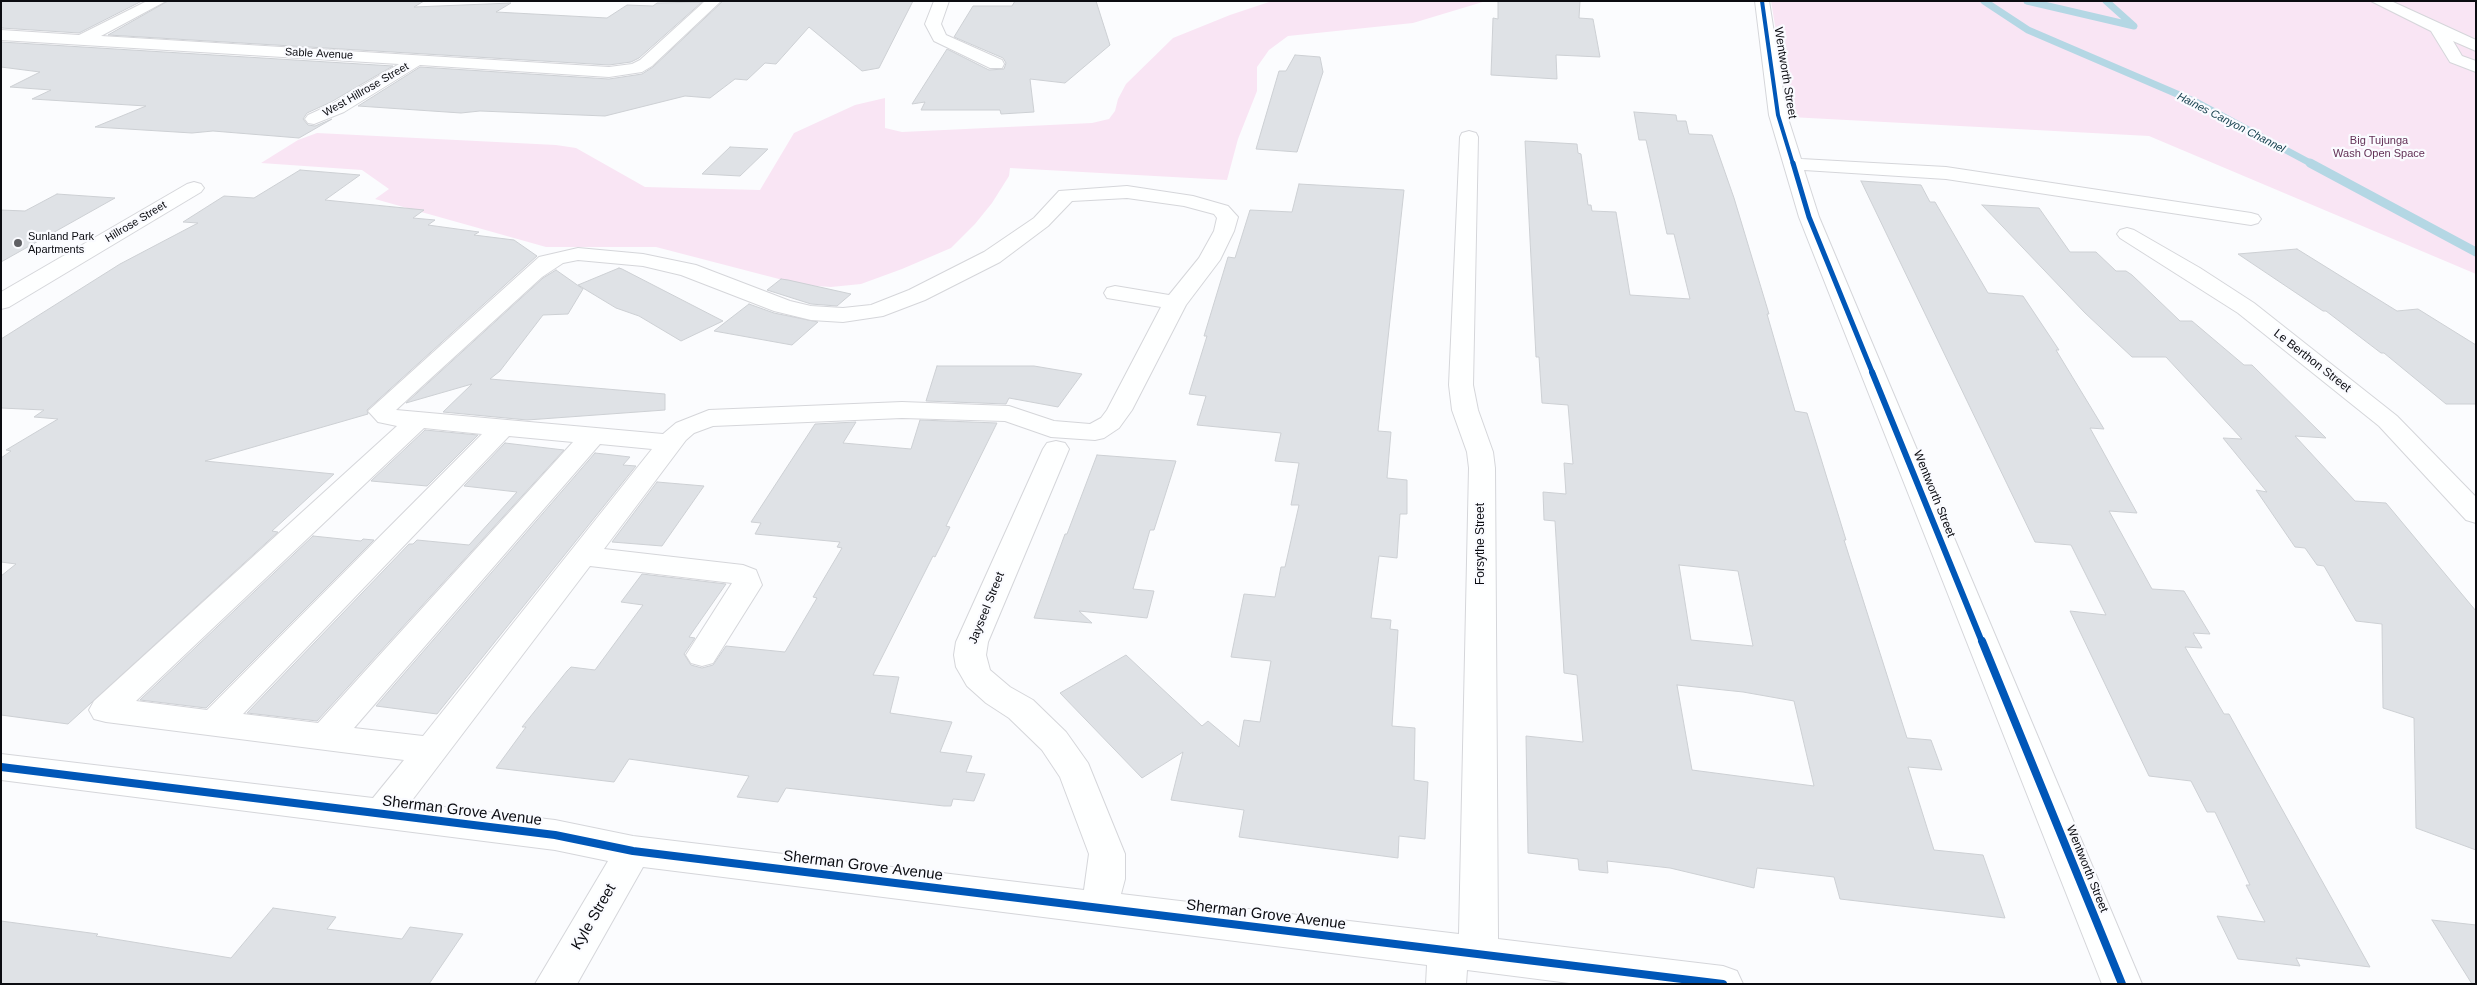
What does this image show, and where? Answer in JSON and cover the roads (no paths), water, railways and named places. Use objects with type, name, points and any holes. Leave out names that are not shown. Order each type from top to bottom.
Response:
[{"type":"street","points":[[82,39],[159,1]]},
{"type":"street","name":"Sable Avenue","points":[[1,35],[609,72],[636,68],[653,58],[714,1]]},
{"type":"street","points":[[942,1],[933,24],[940,38],[996,64]]},
{"type":"street","name":"Wentworth Street","points":[[1762,1],[1778,115],[1809,217],[2122,984]]},
{"type":"street","points":[[2378,1],[2476,46]]},
{"type":"street","points":[[2436,27],[2456,60],[2476,67]]},
{"type":"street","name":"West Hillrose Street","points":[[314,118],[338,108],[417,60]]},
{"type":"street","name":"Forsythe Street","points":[[1457,963],[1482,468],[1480,452],[1465,410],[1461,385],[1469,137]]},
{"type":"street","points":[[1793,164],[1946,173],[2251,218]]},
{"type":"street","name":"Hillrose Street","points":[[1,302],[194,188]]},
{"type":"street","points":[[381,814],[671,443],[685,428],[709,418],[902,410],[1008,414],[1051,429],[1095,432],[1110,423],[1119,410],[1175,303],[1209,260],[1224,231],[1228,217],[1221,210],[1186,200],[1127,192],[1066,195],[1041,222],[992,257],[916,295],[875,311],[843,315],[811,313],[782,306],[688,270],[643,260],[578,254],[556,258],[540,267],[381,411],[387,417],[671,443]]},
{"type":"street","name":"Le Berthon Street","points":[[2127,234],[2246,308],[2388,421],[2476,514]]},
{"type":"street","points":[[1115,293],[1175,303]]},
{"type":"street","points":[[419,419],[106,710],[430,750]]},
{"type":"street","points":[[214,724],[502,428]]},
{"type":"street","points":[[326,738],[593,436]]},
{"type":"street","name":"Jayseel Street","points":[[1056,449],[972,642],[970,655],[972,667],[978,678],[1021,709],[1054,741],[1076,773],[1107,854],[1106,879],[1099,906]]},
{"type":"street","points":[[583,556],[743,574],[746,577],[747,585],[702,655]]},
{"type":"street","name":"Sherman Grove Avenue","points":[[1,767],[555,835],[633,851],[1099,906],[1457,963],[1724,984]]},
{"type":"street","name":"Kyle Street","points":[[555,984],[633,851]]},
{"type":"waterway","name":"Haines Canyon Channel","points":[[1984,1],[2028,30],[2198,103],[2312,164]]},
{"type":"waterway","name":"Haines Canyon Channel","points":[[2027,1],[2134,26],[2106,1]]},
{"type":"waterway","name":"Haines Canyon Channel","points":[[2310,163],[2476,252]]},
{"type":"place","name":"Sunland Park Apartments","points":[[18,243]]},
{"type":"park label","name":"Big Tujunga Wash Open Space","points":[[2379,147]]}]
